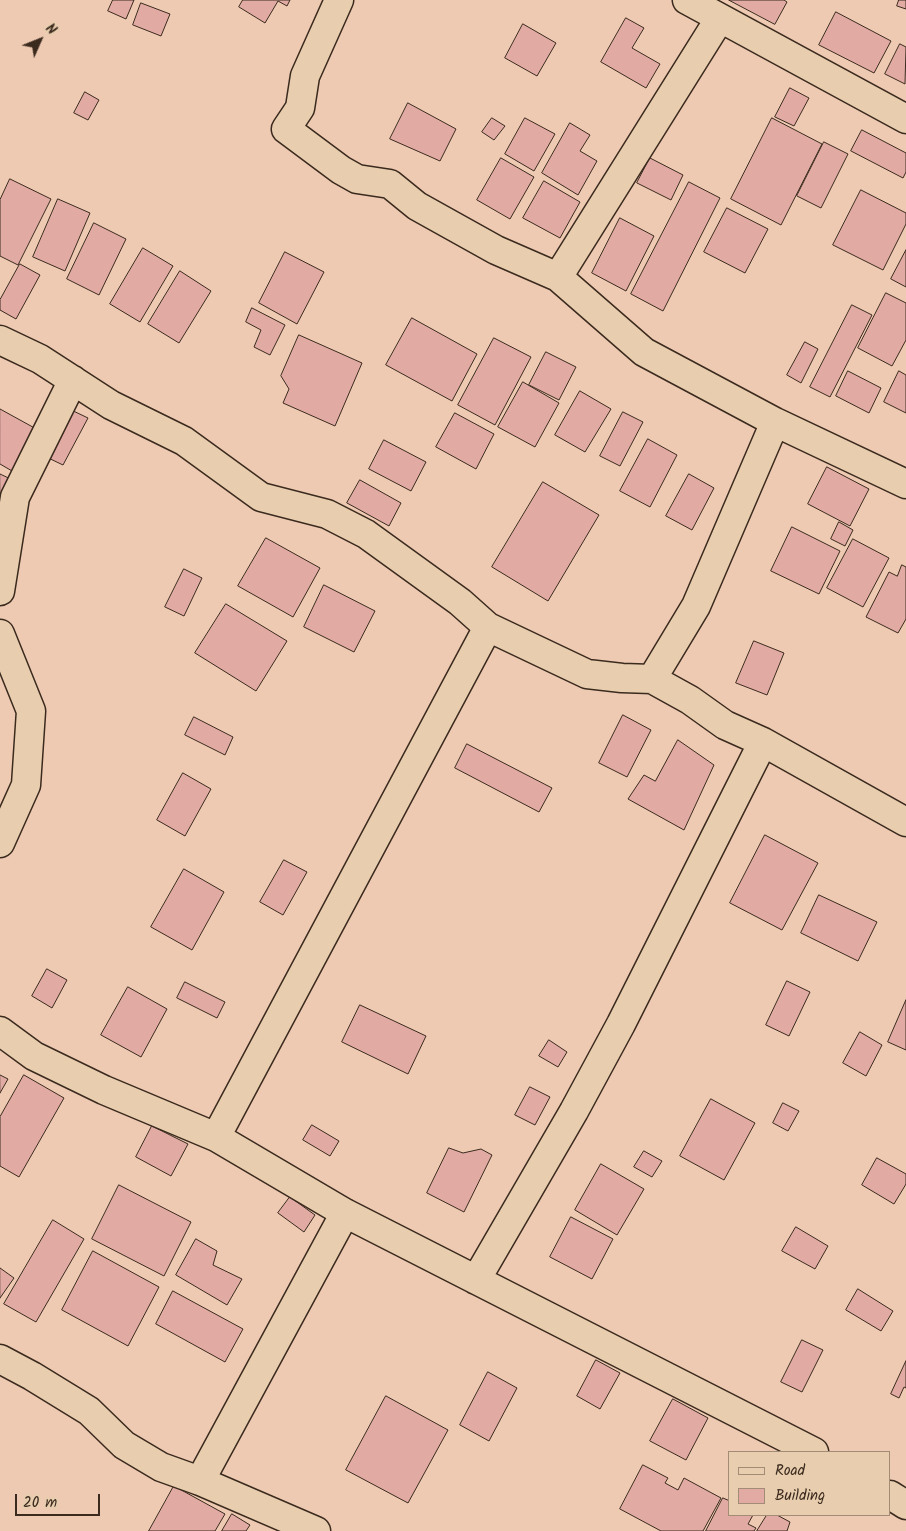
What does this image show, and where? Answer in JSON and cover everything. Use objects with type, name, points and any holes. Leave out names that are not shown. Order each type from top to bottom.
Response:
[{"type":"street","points":[[339,0],[305,76],[300,108],[286,129],[357,179],[390,184],[417,206],[496,250],[558,277],[644,352],[775,422],[906,484]]},
{"type":"street","points":[[687,0],[906,119]]},
{"type":"street","points":[[558,277],[720,18]]},
{"type":"street","points":[[0,340],[40,359],[110,405],[184,441],[261,497],[327,514],[366,534],[460,602],[488,627],[587,674],[652,679],[690,700],[725,725],[763,742],[906,822]]},
{"type":"street","points":[[0,591],[15,497],[73,380]]},
{"type":"street","points":[[652,679],[696,606],[775,422]]},
{"type":"street","points":[[216,1137],[488,627]]},
{"type":"street","points":[[0,634],[31,711],[26,786],[0,843]]},
{"type":"street","points":[[476,1280],[574,1111],[621,1024],[763,742]]},
{"type":"street","points":[[0,1031],[34,1056],[104,1090],[216,1137],[345,1213],[812,1451]]},
{"type":"street","points":[[200,1481],[345,1213]]},
{"type":"street","points":[[0,1359],[32,1376],[88,1411],[124,1445],[161,1467],[200,1481],[316,1531]]},
{"type":"street","points":[[891,1496],[906,1505]]},
{"type":"building","points":[[113,0],[134,0],[126,19],[108,11]]},
{"type":"building","points":[[243,0],[290,0],[287,6],[278,1],[265,23],[239,7]]},
{"type":"building","points":[[729,0],[784,0],[787,2],[775,24]]},
{"type":"building","points":[[899,0],[906,0],[906,9],[897,6]]},
{"type":"building","points":[[141,3],[170,14],[161,36],[133,25]]},
{"type":"building","points":[[836,12],[891,41],[874,73],[819,45]]},
{"type":"building","points":[[626,18],[644,28],[632,48],[660,64],[646,88],[601,62]]},
{"type":"building","points":[[523,24],[556,43],[537,76],[505,58]]},
{"type":"building","points":[[900,44],[906,47],[905,84],[885,74]]},
{"type":"building","points":[[790,88],[809,98],[794,126],[775,117]]},
{"type":"building","points":[[85,92],[99,100],[88,120],[74,113]]},
{"type":"building","points":[[408,103],[456,129],[440,161],[390,139]]},
{"type":"building","points":[[492,118],[505,126],[494,140],[482,132]]},
{"type":"building","points":[[525,118],[555,134],[534,171],[505,154]]},
{"type":"building","points":[[772,118],[822,144],[781,225],[731,199]]},
{"type":"building","points":[[570,123],[590,135],[580,151],[597,161],[578,195],[542,173]]},
{"type":"building","points":[[862,130],[906,153],[906,172],[903,178],[851,151]]},
{"type":"building","points":[[824,142],[848,154],[821,208],[797,196]]},
{"type":"building","points":[[501,158],[534,177],[510,219],[477,200]]},
{"type":"building","points":[[650,158],[683,175],[671,200],[637,183]]},
{"type":"building","points":[[10,179],[51,199],[18,265],[0,256],[0,200]]},
{"type":"building","points":[[544,181],[580,202],[560,238],[523,218]]},
{"type":"building","points":[[689,182],[720,198],[663,311],[631,294]]},
{"type":"building","points":[[861,190],[906,213],[906,224],[883,270],[833,245]]},
{"type":"building","points":[[58,199],[90,213],[65,271],[33,257]]},
{"type":"building","points":[[727,208],[768,229],[745,273],[704,252]]},
{"type":"building","points":[[620,218],[654,236],[626,291],[592,273]]},
{"type":"building","points":[[94,223],[126,239],[99,295],[67,279]]},
{"type":"building","points":[[143,248],[173,266],[140,322],[110,304]]},
{"type":"building","points":[[906,250],[906,287],[891,279]]},
{"type":"building","points":[[285,252],[324,272],[297,324],[259,303]]},
{"type":"building","points":[[20,264],[40,275],[16,319],[0,310],[0,300]]},
{"type":"building","points":[[180,271],[211,291],[179,343],[148,324]]},
{"type":"building","points":[[886,293],[906,303],[906,340],[892,366],[858,348]]},
{"type":"building","points":[[852,305],[872,315],[830,397],[810,387]]},
{"type":"building","points":[[252,308],[285,325],[270,355],[254,347],[261,330],[246,322]]},
{"type":"building","points":[[412,318],[477,354],[452,401],[386,365]]},
{"type":"building","points":[[299,335],[362,363],[335,426],[283,403],[289,389],[281,376]]},
{"type":"building","points":[[494,338],[531,357],[495,425],[458,405]]},
{"type":"building","points":[[805,342],[818,349],[801,383],[787,375]]},
{"type":"building","points":[[546,352],[576,367],[559,400],[529,385]]},
{"type":"building","points":[[848,371],[881,388],[869,413],[836,396]]},
{"type":"building","points":[[899,371],[906,375],[906,413],[884,402]]},
{"type":"building","points":[[523,382],[559,403],[535,447],[498,427]]},
{"type":"building","points":[[580,391],[611,409],[585,452],[555,435]]},
{"type":"building","points":[[65,407],[88,418],[63,465],[40,454]]},
{"type":"building","points":[[0,409],[40,431],[19,475],[0,464]]},
{"type":"building","points":[[623,412],[643,422],[620,466],[600,456]]},
{"type":"building","points":[[455,413],[494,434],[476,469],[436,447]]},
{"type":"building","points":[[648,439],[677,455],[650,507],[620,491]]},
{"type":"building","points":[[384,440],[426,462],[411,491],[369,469]]},
{"type":"building","points":[[827,467],[869,489],[850,526],[808,504]]},
{"type":"building","points":[[0,474],[15,481],[0,512]]},
{"type":"building","points":[[689,474],[714,488],[692,530],[666,516]]},
{"type":"building","points":[[360,480],[401,503],[389,526],[347,503]]},
{"type":"building","points":[[543,482],[599,515],[548,601],[492,567]]},
{"type":"building","points":[[839,522],[853,530],[845,546],[831,539]]},
{"type":"building","points":[[792,527],[840,551],[819,594],[771,571]]},
{"type":"building","points":[[266,538],[320,568],[293,617],[238,586]]},
{"type":"building","points":[[853,539],[889,558],[863,607],[827,588]]},
{"type":"building","points":[[902,565],[906,567],[906,619],[898,633],[866,617],[889,572],[897,576]]},
{"type":"building","points":[[184,569],[202,578],[184,616],[165,607]]},
{"type":"building","points":[[324,585],[375,611],[354,652],[304,627]]},
{"type":"building","points":[[226,604],[287,641],[256,691],[195,653]]},
{"type":"building","points":[[754,641],[784,653],[767,695],[736,683]]},
{"type":"building","points":[[623,715],[651,730],[627,777],[599,763]]},
{"type":"building","points":[[194,717],[233,737],[225,755],[185,735]]},
{"type":"building","points":[[678,740],[714,765],[684,830],[628,799],[644,775],[655,781]]},
{"type":"building","points":[[467,744],[552,788],[539,812],[455,768]]},
{"type":"building","points":[[183,773],[211,789],[185,836],[157,820]]},
{"type":"building","points":[[765,835],[818,863],[782,930],[730,903]]},
{"type":"building","points":[[284,860],[307,872],[283,915],[260,902]]},
{"type":"building","points":[[184,869],[224,892],[192,950],[151,927]]},
{"type":"building","points":[[819,895],[877,922],[858,961],[801,933]]},
{"type":"building","points":[[47,969],[67,980],[52,1008],[32,996]]},
{"type":"building","points":[[787,981],[810,992],[789,1036],[766,1025]]},
{"type":"building","points":[[185,982],[225,1002],[217,1018],[177,998]]},
{"type":"building","points":[[128,987],[167,1009],[141,1057],[101,1035]]},
{"type":"building","points":[[906,1000],[906,1050],[888,1042]]},
{"type":"building","points":[[360,1005],[426,1036],[408,1074],[342,1042]]},
{"type":"building","points":[[860,1032],[882,1045],[866,1076],[843,1063]]},
{"type":"building","points":[[549,1040],[567,1052],[558,1067],[539,1056]]},
{"type":"building","points":[[0,1075],[8,1079],[0,1093]]},
{"type":"building","points":[[24,1075],[64,1098],[19,1177],[0,1166],[0,1117]]},
{"type":"building","points":[[530,1087],[550,1097],[535,1125],[515,1115]]},
{"type":"building","points":[[711,1099],[755,1123],[724,1180],[680,1156]]},
{"type":"building","points":[[783,1103],[799,1111],[788,1131],[773,1123]]},
{"type":"building","points":[[312,1125],[339,1141],[330,1156],[303,1140]]},
{"type":"building","points":[[152,1126],[188,1144],[171,1176],[136,1157]]},
{"type":"building","points":[[449,1148],[463,1153],[481,1149],[492,1155],[464,1212],[427,1193]]},
{"type":"building","points":[[644,1151],[662,1161],[652,1177],[634,1167]]},
{"type":"building","points":[[877,1158],[906,1174],[906,1184],[894,1204],[862,1185]]},
{"type":"building","points":[[601,1164],[644,1189],[617,1235],[575,1210]]},
{"type":"building","points":[[119,1185],[191,1222],[164,1276],[92,1239]]},
{"type":"building","points":[[290,1197],[315,1215],[304,1232],[278,1213]]},
{"type":"building","points":[[571,1217],[613,1239],[592,1279],[550,1257]]},
{"type":"building","points":[[53,1220],[84,1239],[36,1322],[4,1304]]},
{"type":"building","points":[[796,1227],[828,1246],[815,1269],[782,1251]]},
{"type":"building","points":[[196,1239],[217,1251],[213,1265],[242,1279],[227,1305],[176,1275]]},
{"type":"building","points":[[93,1251],[159,1287],[128,1346],[62,1310]]},
{"type":"building","points":[[0,1268],[14,1278],[0,1298]]},
{"type":"building","points":[[858,1289],[893,1311],[881,1331],[846,1310]]},
{"type":"building","points":[[173,1291],[243,1329],[225,1362],[156,1324]]},
{"type":"building","points":[[802,1340],[823,1350],[802,1392],[781,1382]]},
{"type":"building","points":[[596,1360],[620,1373],[600,1409],[577,1396]]},
{"type":"building","points":[[906,1361],[906,1388],[904,1387],[899,1398],[891,1394]]},
{"type":"building","points":[[488,1372],[517,1388],[489,1441],[460,1425]]},
{"type":"building","points":[[386,1396],[448,1430],[408,1503],[346,1470]]},
{"type":"building","points":[[673,1399],[708,1418],[686,1460],[650,1441]]},
{"type":"building","points":[[643,1465],[668,1478],[665,1483],[678,1490],[684,1478],[721,1498],[703,1531],[661,1531],[620,1509]]},
{"type":"building","points":[[174,1486],[225,1514],[215,1531],[149,1531]]},
{"type":"building","points":[[723,1498],[728,1500],[728,1516],[752,1516],[748,1524],[756,1528],[754,1531],[706,1531]]},
{"type":"building","points":[[232,1514],[250,1525],[246,1531],[222,1531]]},
{"type":"building","points":[[766,1516],[779,1516],[790,1522],[787,1531],[757,1531]]}]
